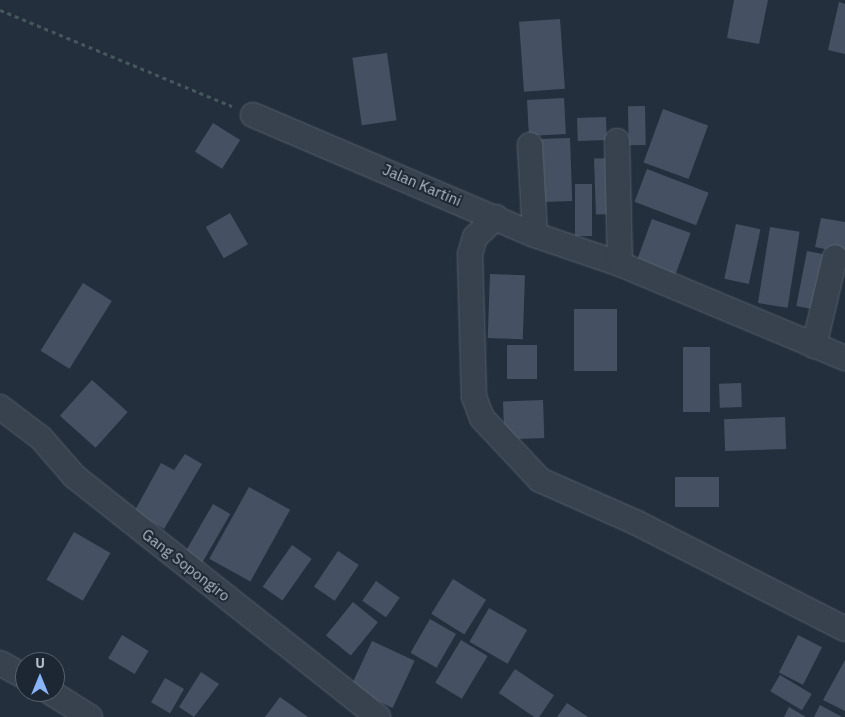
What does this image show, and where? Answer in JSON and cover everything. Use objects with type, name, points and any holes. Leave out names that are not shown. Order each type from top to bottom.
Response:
[{"type":"street","name":"Jalan Kartini","points":[[253,115],[496,218],[620,264],[845,358]]},
{"type":"street","points":[[617,142],[620,264]]},
{"type":"street","points":[[530,145],[535,234]]},
{"type":"street","points":[[496,218],[475,237],[470,254],[474,397],[482,418],[540,480],[637,523],[845,628]]},
{"type":"street","points":[[814,346],[835,257]]},
{"type":"street","name":"Gang Sopongiro","points":[[0,407],[40,438],[74,476],[378,717]]},
{"type":"street","points":[[0,663],[15,671]]},
{"type":"street","points":[[65,701],[90,717]]},
{"type":"path","points":[[0,10],[253,115]]},
{"type":"building","points":[[734,0],[768,0],[759,44],[727,38]]},
{"type":"building","points":[[839,2],[845,4],[845,54],[828,50]]},
{"type":"building","points":[[560,19],[565,89],[524,92],[519,22]]},
{"type":"building","points":[[387,53],[396,120],[362,125],[352,58]]},
{"type":"building","points":[[564,98],[566,134],[529,136],[527,100]]},
{"type":"building","points":[[628,106],[645,106],[646,145],[629,145]]},
{"type":"building","points":[[663,109],[708,125],[689,179],[644,163]]},
{"type":"building","points":[[606,117],[607,140],[578,141],[577,118]]},
{"type":"building","points":[[213,123],[240,140],[222,169],[195,152]]},
{"type":"building","points":[[570,138],[572,201],[542,202],[540,139]]},
{"type":"building","points":[[611,158],[613,214],[596,215],[594,159]]},
{"type":"building","points":[[647,169],[709,193],[696,225],[634,202]]},
{"type":"building","points":[[575,184],[592,184],[592,236],[575,236]]},
{"type":"building","points":[[230,213],[248,244],[224,258],[206,227]]},
{"type":"building","points":[[821,218],[845,222],[845,253],[815,247]]},
{"type":"building","points":[[652,219],[691,233],[675,275],[637,261]]},
{"type":"building","points":[[736,224],[760,229],[749,284],[724,279]]},
{"type":"building","points":[[770,227],[800,232],[788,308],[758,303]]},
{"type":"building","points":[[807,251],[828,255],[817,310],[796,306]]},
{"type":"building","points":[[490,274],[525,275],[523,339],[488,338]]},
{"type":"building","points":[[83,283],[112,301],[69,369],[41,351]]},
{"type":"building","points":[[574,309],[617,309],[617,371],[574,371]]},
{"type":"building","points":[[507,345],[537,345],[537,379],[507,379]]},
{"type":"building","points":[[683,347],[710,347],[710,412],[683,412]]},
{"type":"building","points":[[92,380],[128,412],[96,448],[60,416]]},
{"type":"building","points":[[741,383],[742,407],[720,408],[719,384]]},
{"type":"building","points":[[543,400],[544,438],[504,439],[503,401]]},
{"type":"building","points":[[785,417],[786,449],[725,451],[724,419]]},
{"type":"building","points":[[185,454],[202,464],[164,529],[134,512],[161,463],[174,470]]},
{"type":"building","points":[[675,477],[719,477],[719,507],[675,507]]},
{"type":"building","points":[[249,487],[290,510],[250,582],[209,559]]},
{"type":"building","points":[[213,504],[230,514],[201,564],[184,554]]},
{"type":"building","points":[[74,532],[110,553],[83,601],[46,580]]},
{"type":"building","points":[[292,545],[312,559],[282,601],[263,587]]},
{"type":"building","points":[[338,551],[359,565],[335,601],[314,587]]},
{"type":"building","points":[[453,579],[486,600],[464,634],[431,614]]},
{"type":"building","points":[[376,581],[400,598],[386,617],[362,601]]},
{"type":"building","points":[[353,602],[378,622],[351,656],[326,635]]},
{"type":"building","points":[[489,608],[527,630],[508,664],[470,642]]},
{"type":"building","points":[[430,619],[456,634],[436,668],[410,653]]},
{"type":"building","points":[[122,635],[149,651],[135,674],[108,658]]},
{"type":"building","points":[[798,635],[822,647],[803,685],[779,672]]},
{"type":"building","points":[[461,640],[488,656],[462,699],[435,683]]},
{"type":"building","points":[[372,641],[415,661],[393,708],[350,688]]},
{"type":"building","points":[[845,660],[845,711],[823,700]]},
{"type":"building","points":[[515,669],[554,695],[539,717],[534,717],[499,693]]},
{"type":"building","points":[[201,672],[219,684],[194,717],[179,707]]},
{"type":"building","points":[[780,675],[812,694],[802,710],[770,691]]},
{"type":"building","points":[[165,678],[184,689],[170,713],[151,702]]},
{"type":"building","points":[[280,697],[308,717],[265,717]]},
{"type":"building","points":[[567,703],[588,717],[557,717]]},
{"type":"building","points":[[820,705],[842,717],[814,717]]},
{"type":"building","points":[[789,707],[806,717],[784,717]]}]
